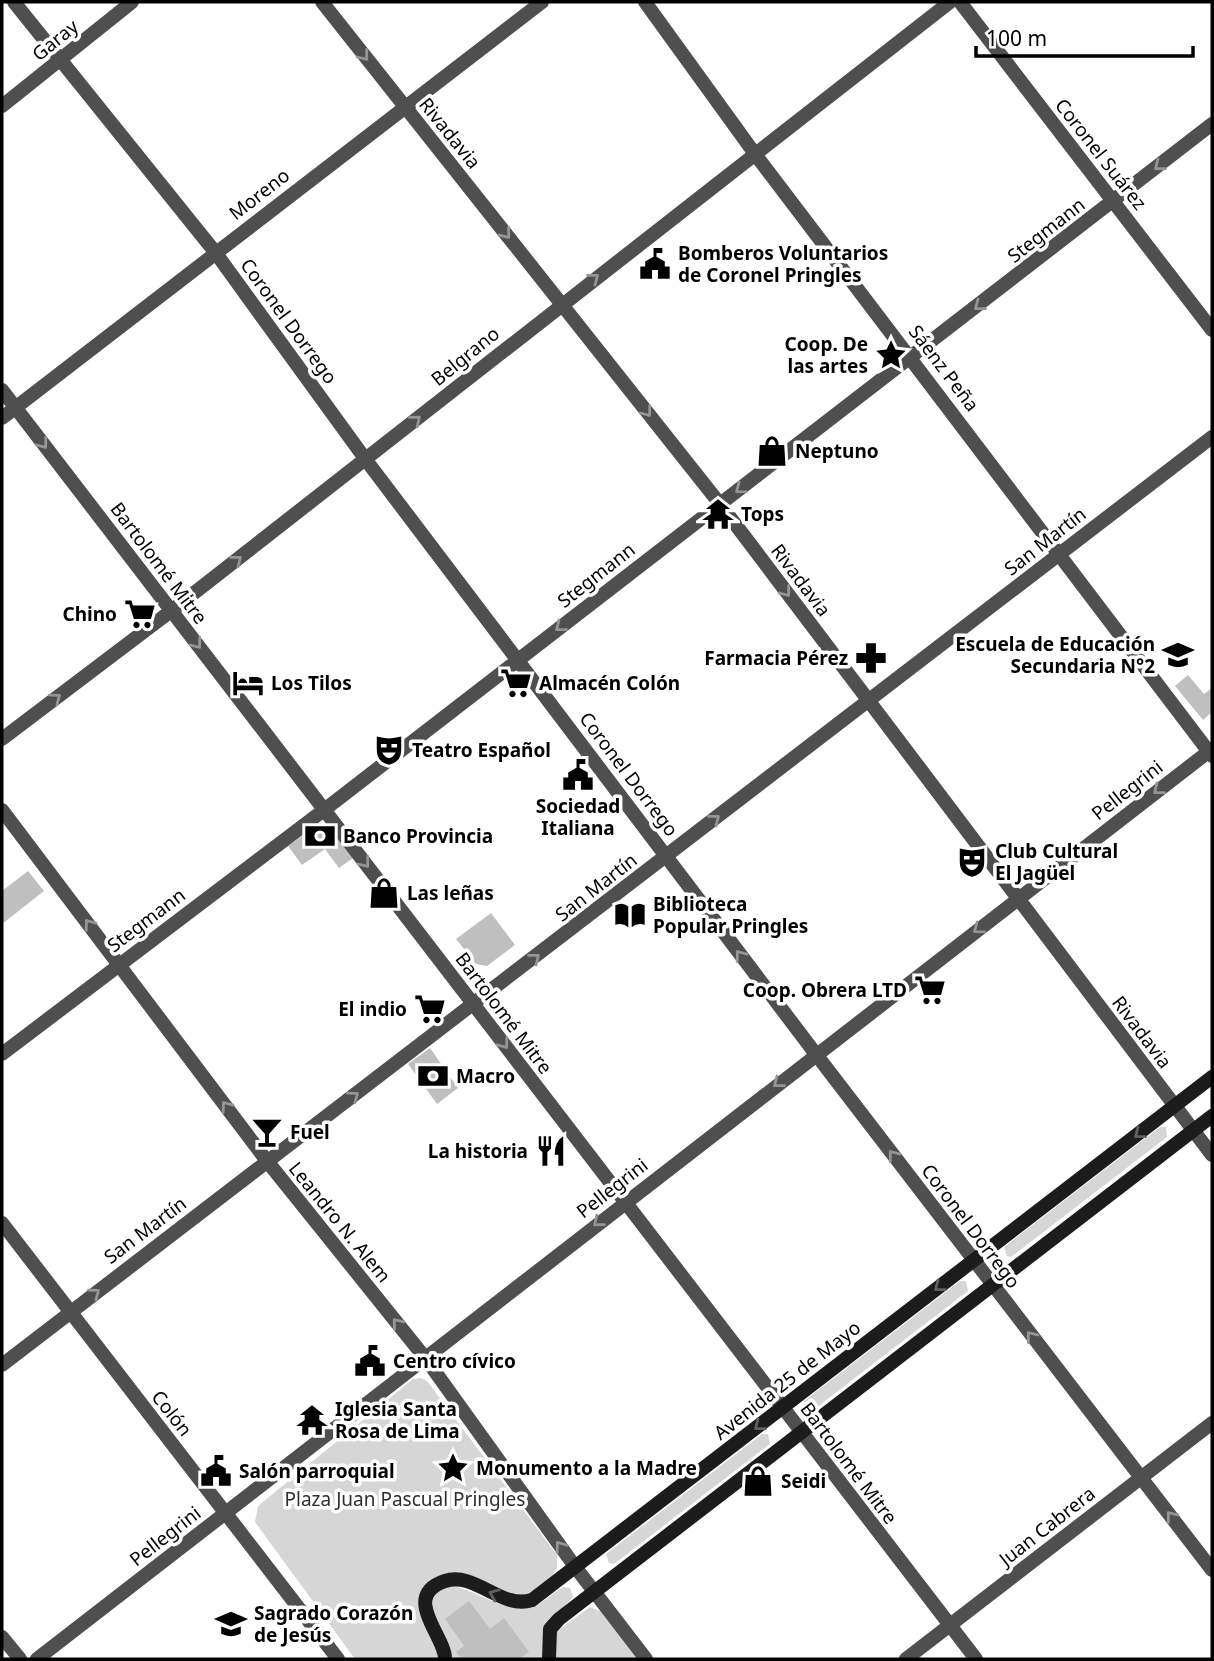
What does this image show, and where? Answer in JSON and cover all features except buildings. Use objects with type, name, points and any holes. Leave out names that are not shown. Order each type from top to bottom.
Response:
[{"type":"main road","name":"Avenida 25 de Mayo","points":[[445,1659],[444,1647],[426,1616],[427,1599],[437,1584],[455,1579],[464,1580],[494,1595],[525,1602],[576,1568],[1212,1077]]},
{"type":"main road","points":[[549,1659],[550,1629],[594,1592],[1212,1116]]},
{"type":"street","name":"Coronel Dorrego","points":[[14,2],[215,253],[366,460],[815,1054],[1212,1570]]},
{"type":"street","name":"Garay","points":[[2,107],[132,2]]},
{"type":"street","name":"Rivadavia","points":[[322,2],[720,504],[1212,1156]]},
{"type":"street","name":"Moreno","points":[[2,418],[541,2]]},
{"type":"street","name":"Sáenz Peña","points":[[645,2],[755,154],[1211,752]]},
{"type":"street","name":"Belgrano","points":[[2,738],[172,611],[561,303],[950,2]]},
{"type":"street","name":"Coronel Suárez","points":[[960,2],[1212,330]]},
{"type":"street","name":"Stegmann","points":[[2,1054],[324,810],[1212,124]]},
{"type":"street","name":"Bartolomé Mitre","points":[[2,390],[976,1659]]},
{"type":"street","name":"San Martín","points":[[2,1365],[1212,437]]},
{"type":"street","name":"Pellegrini","points":[[37,1659],[815,1054],[1211,752]]},
{"type":"street","name":"Leandro N. Alem","points":[[2,810],[267,1161],[426,1359],[576,1568],[646,1659]]},
{"type":"street","name":"Colón","points":[[2,1223],[338,1659]]},
{"type":"street","name":"Juan Cabrera","points":[[906,1659],[1212,1423]]},
{"type":"street","points":[[2,1637],[20,1659]]},
{"type":"green space","points":[[1160,1127],[1166,1127],[1167,1137],[1011,1257],[1007,1256],[1004,1247]]},
{"type":"green space","points":[[960,1281],[966,1281],[968,1291],[812,1411],[807,1410],[804,1401]]},
{"type":"green space","name":"Plaza Juan Pascual Pringles","points":[[421,1378],[427,1381],[557,1555],[557,1568],[551,1578],[530,1594],[515,1596],[460,1573],[419,1607],[422,1621],[436,1646],[438,1659],[355,1659],[255,1522],[258,1506],[413,1379]]},
{"type":"green space","points":[[762,1434],[768,1434],[770,1444],[614,1564],[609,1563],[606,1554]]},
{"type":"green space","points":[[451,1586],[500,1604],[520,1608],[539,1603],[563,1587],[570,1588],[573,1597],[547,1625],[544,1659],[451,1659],[432,1609],[437,1591]]},
{"type":"green space","points":[[590,1607],[600,1611],[637,1659],[554,1659],[554,1633]]},
{"type":"place","name":"Bomberos Voluntarios de Coronel Pringles","points":[[655,264]]},
{"type":"place","name":"Coop. De las artes","points":[[891,355]]},
{"type":"place","name":"Neptuno","points":[[772,451]]},
{"type":"place","name":"Tops","points":[[718,514]]},
{"type":"place","name":"Chino","points":[[140,614]]},
{"type":"place","name":"Escuela de Educación Secundaria N°2","points":[[1178,655]]},
{"type":"place","name":"Farmacia Pérez","points":[[871,658]]},
{"type":"place","name":"Los Tilos","points":[[248,683]]},
{"type":"place","name":"Almacén Colón","points":[[516,683]]},
{"type":"place","name":"Teatro Español","points":[[389,750]]},
{"type":"place","name":"Sociedad Italiana","points":[[578,775]]},
{"type":"place","name":"Banco Provincia","points":[[320,836]]},
{"type":"place","name":"Club Cultural El Jagüel","points":[[972,862]]},
{"type":"place","name":"Las leñas","points":[[384,893]]},
{"type":"place","name":"Biblioteca Popular Pringles","points":[[630,915]]},
{"type":"place","name":"Coop. Obrera LTD","points":[[930,990]]},
{"type":"place","name":"El indio","points":[[430,1009]]},
{"type":"place","name":"Macro","points":[[433,1076]]},
{"type":"place","name":"Fuel","points":[[267,1132]]},
{"type":"place","name":"La historia","points":[[551,1151]]},
{"type":"place","name":"Centro cívico","points":[[370,1361]]},
{"type":"place","name":"Iglesia Santa Rosa de Lima","points":[[312,1420]]},
{"type":"place","name":"Monumento a la Madre","points":[[453,1468]]},
{"type":"place","name":"Salón parroquial","points":[[216,1471]]},
{"type":"place","name":"Seidi","points":[[758,1481]]},
{"type":"place","name":"Sagrado Corazón de Jesús","points":[[231,1624]]}]
